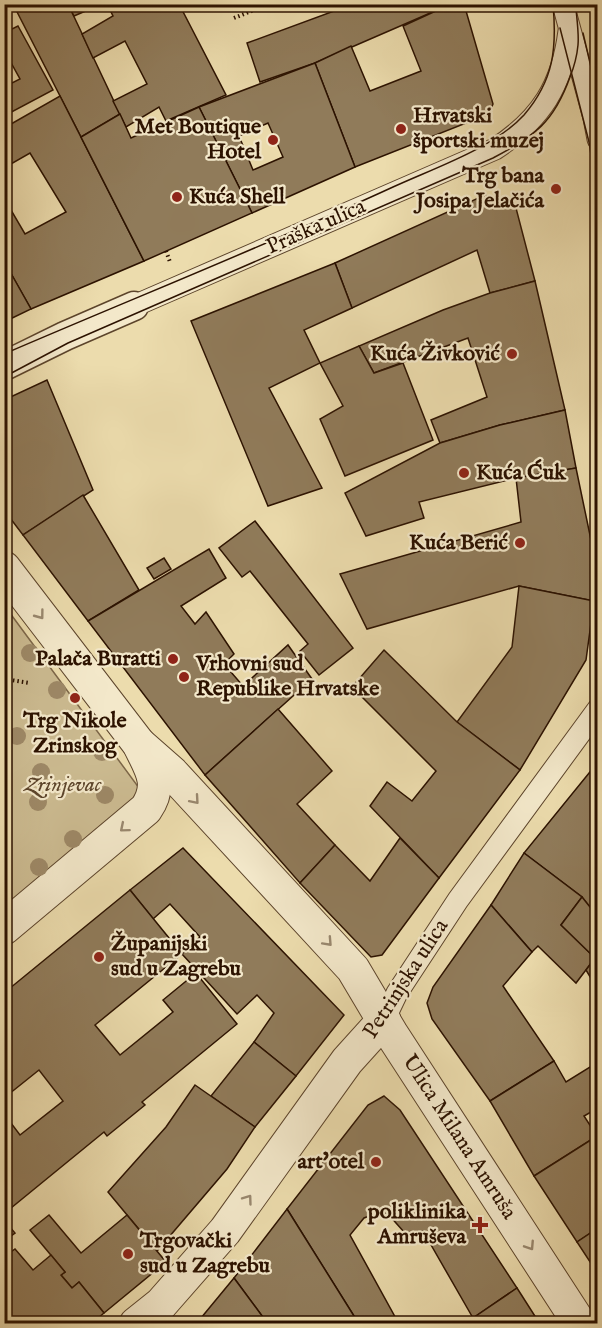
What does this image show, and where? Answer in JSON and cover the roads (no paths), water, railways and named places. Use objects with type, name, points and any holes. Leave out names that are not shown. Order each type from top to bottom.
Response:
[{"type":"street","points":[[563,4],[594,118],[597,139]]},
{"type":"street","name":"Praška ulica","points":[[4,366],[65,336],[495,149],[542,109],[556,85],[569,32]]},
{"type":"street","points":[[4,568],[139,744],[156,787],[154,798],[146,809],[4,928]]},
{"type":"street","name":"Petrinjska ulica","points":[[138,1322],[161,1304],[225,1231],[347,1061],[384,1020],[397,993],[458,900],[597,709]]},
{"type":"street","name":"Ulica Milana Amruša","points":[[139,744],[172,773],[353,969],[580,1323]]},
{"type":"tram line","points":[[4,354],[296,230],[463,156],[497,138],[524,115],[542,89],[553,49],[553,4]]},
{"type":"tram line","points":[[4,377],[68,343],[493,158],[532,135],[550,117],[557,106],[573,69],[578,49],[576,9]]},
{"type":"tram line","points":[[560,28],[589,142],[598,200]]},
{"type":"tram line","points":[[583,33],[598,97]]},
{"type":"place","name":"Hrvatski športski muzej","points":[[401,129]]},
{"type":"place","name":"Met Boutique Hotel","points":[[273,140]]},
{"type":"place","name":"Trg bana Josipa Jelačića","points":[[556,189]]},
{"type":"place","name":"Kuća Shell","points":[[177,197]]},
{"type":"place","name":"Kuća Živković","points":[[512,354]]},
{"type":"place","name":"Kuća Ćuk","points":[[464,473]]},
{"type":"place","name":"Kuća Berić","points":[[520,543]]},
{"type":"place","name":"Palača Buratti","points":[[173,659]]},
{"type":"place","name":"Vrhovni sud Republike Hrvatske","points":[[184,677]]},
{"type":"place","name":"Trg Nikole Zrinskog","points":[[75,698]]},
{"type":"place","name":"Županijski sud u Zagrebu","points":[[99,957]]},
{"type":"place","name":"art'otel","points":[[376,1162]]},
{"type":"place","name":"poliklinika Amruševa","points":[[480,1225]]},
{"type":"place","name":"Trgovački sud u Zagrebu","points":[[128,1254]]},
{"type":"park label","name":"Zrinjevac","points":[[63,785]]}]
